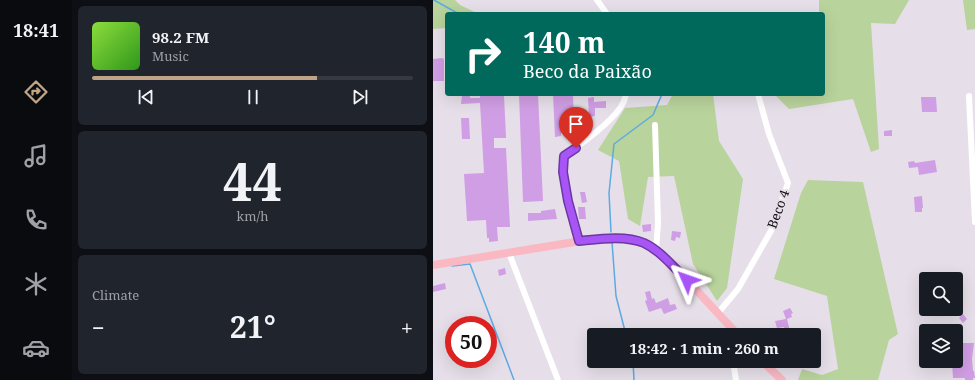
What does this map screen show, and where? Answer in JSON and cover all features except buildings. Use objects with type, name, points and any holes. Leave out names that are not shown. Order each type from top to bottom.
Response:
[{"type":"main road","points":[[433,265],[579,241],[618,238],[643,243],[656,251],[687,280],[718,313],[728,328]]},
{"type":"main road","points":[[769,368],[781,380]]},
{"type":"street","points":[[597,0],[606,12]]},
{"type":"street","points":[[579,241],[568,201],[563,172],[564,156],[587,139],[614,115],[623,104],[625,96]]},
{"type":"street","name":"Beco 4","points":[[718,313],[738,289],[772,229],[788,183],[769,134],[759,96]]},
{"type":"street","points":[[969,96],[975,222]]},
{"type":"street","points":[[655,125],[655,182],[658,223],[656,251]]},
{"type":"street","points":[[509,253],[558,380]]},
{"type":"street","points":[[734,368],[737,380]]},
{"type":"green space","points":[[433,0],[455,0],[460,5],[475,12],[445,12],[445,28],[433,29]]},
{"type":"green space","points":[[819,0],[909,0],[895,24],[871,23],[879,149],[871,152],[853,99],[789,109],[776,96],[825,96],[825,12],[819,12]]},
{"type":"green space","points":[[963,0],[975,0],[975,29],[967,30]]},
{"type":"green space","points":[[672,96],[713,96],[719,141],[743,179],[727,288],[717,301],[693,264],[674,176],[648,177],[640,226],[628,219],[619,161],[598,150],[625,108],[667,105]]},
{"type":"green space","points":[[808,180],[863,182],[898,334],[889,340],[878,380],[798,380],[802,369],[822,375],[838,369],[827,296],[774,279],[801,193]]},
{"type":"waterway","points":[[434,0],[455,12]]},
{"type":"waterway","points":[[611,232],[609,193],[614,144],[653,115],[661,96]]},
{"type":"waterway","points":[[612,242],[616,296],[624,328]]},
{"type":"waterway","points":[[452,266],[470,264],[514,380]]},
{"type":"waterway","points":[[633,368],[634,380]]},
{"type":"route","points":[[576,148],[564,156],[563,172],[568,201],[579,241],[618,238],[643,243],[656,251],[687,280]]}]
